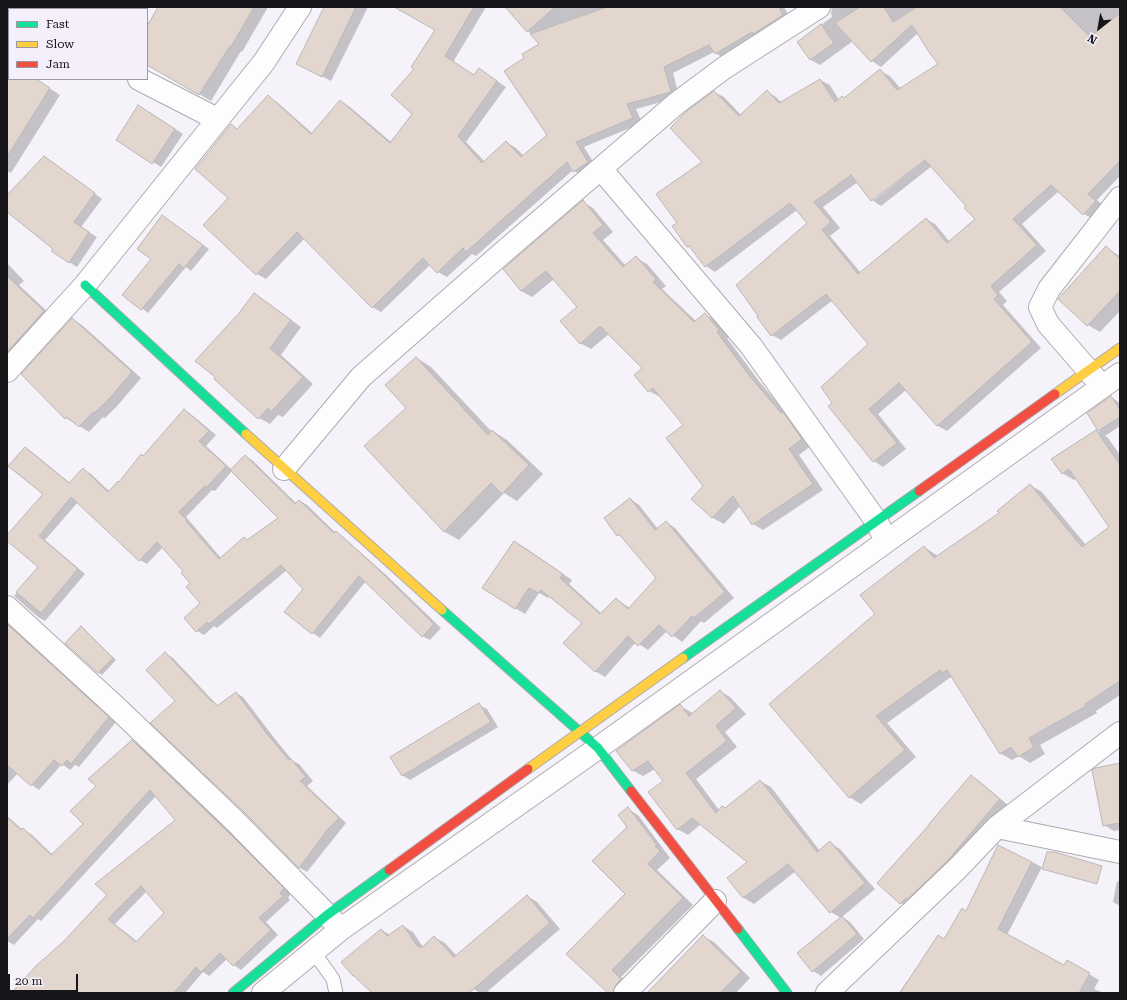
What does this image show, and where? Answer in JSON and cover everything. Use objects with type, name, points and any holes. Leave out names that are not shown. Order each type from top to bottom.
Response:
[{"type":"street","points":[[7,371],[85,285],[264,62],[300,7]]},
{"type":"street","points":[[284,469],[361,377],[500,255],[677,103],[724,68],[820,7]]},
{"type":"street","points":[[141,80],[217,119]]},
{"type":"street","points":[[601,169],[751,346],[877,522],[886,541]]},
{"type":"street","points":[[1096,379],[1048,324],[1040,307],[1049,289],[1120,198]]},
{"type":"street","points":[[85,285],[284,469],[598,748],[787,993]]},
{"type":"street","points":[[234,993],[334,922],[598,748],[886,541],[1096,379],[1120,348]]},
{"type":"street","points":[[263,993],[313,951],[334,922],[579,732],[877,522],[1096,379],[1120,374]]},
{"type":"street","points":[[7,607],[206,794],[334,922]]},
{"type":"street","points":[[826,993],[957,869],[997,827],[1120,733]]},
{"type":"street","points":[[997,827],[1120,852]]},
{"type":"street","points":[[625,993],[715,901]]},
{"type":"lane","points":[[313,951],[332,979],[336,993]]},
{"type":"building","points":[[158,7],[254,7],[231,47],[230,46],[199,95],[148,66],[148,24]]},
{"type":"building","points":[[324,7],[356,7],[322,77],[296,64]]},
{"type":"building","points":[[394,7],[474,7],[445,56],[474,75],[479,68],[497,81],[458,136],[482,163],[506,141],[521,157],[547,135],[504,71],[524,58],[522,54],[539,44],[530,34],[607,7],[779,7],[783,15],[753,34],[752,32],[715,54],[709,45],[664,67],[671,92],[627,104],[633,118],[576,142],[588,162],[573,172],[567,162],[466,252],[463,248],[437,273],[423,258],[372,308],[297,232],[256,275],[203,225],[228,198],[195,169],[231,124],[237,129],[268,95],[311,134],[340,100],[390,143],[412,114],[391,95],[414,69],[411,67],[435,30]]},
{"type":"building","points":[[505,7],[555,7],[527,32]]},
{"type":"building","points":[[860,7],[884,7],[893,22],[917,7],[1060,7],[1090,37],[1120,13],[1120,161],[1088,194],[1096,201],[1083,215],[1051,185],[1013,219],[1037,245],[991,286],[998,295],[994,299],[1032,342],[937,426],[899,383],[869,409],[897,443],[873,462],[828,406],[832,403],[821,387],[868,344],[826,294],[771,336],[736,285],[807,223],[790,203],[705,267],[689,246],[687,247],[672,226],[677,223],[656,194],[702,162],[670,128],[687,111],[714,91],[739,116],[767,90],[779,103],[820,79],[835,102],[842,96],[844,98],[880,69],[897,90],[938,64],[912,25],[871,62],[835,23]],"holes":[[[925,160],[966,206],[964,208],[975,219],[947,243],[926,218],[858,274],[822,230],[831,222],[814,202],[851,175],[871,201]]]},
{"type":"building","points":[[821,24],[834,43],[810,60],[797,42]]},
{"type":"building","points":[[7,79],[38,80],[50,88],[7,157]]},
{"type":"building","points":[[138,105],[175,129],[152,164],[116,140]]},
{"type":"building","points":[[44,156],[95,193],[74,222],[89,232],[69,263],[51,251],[53,249],[7,212],[7,195]]},
{"type":"building","points":[[583,200],[603,225],[593,233],[623,267],[636,256],[656,279],[653,282],[694,322],[705,313],[719,330],[717,332],[748,374],[781,413],[783,412],[802,439],[789,449],[813,484],[752,525],[733,496],[712,518],[691,499],[703,486],[666,438],[683,425],[653,388],[648,392],[634,375],[642,368],[600,326],[580,344],[560,321],[577,307],[546,271],[521,291],[503,269]]},
{"type":"building","points":[[162,215],[203,245],[184,268],[179,264],[141,310],[122,295],[151,259],[137,249]]},
{"type":"building","points":[[1106,246],[1120,259],[1120,291],[1087,326],[1058,299]]},
{"type":"building","points":[[7,276],[44,311],[7,352]]},
{"type":"building","points":[[254,293],[291,320],[270,348],[303,377],[271,412],[268,408],[258,419],[214,379],[215,377],[195,361],[239,313]]},
{"type":"building","points":[[72,318],[132,372],[109,399],[94,413],[93,412],[79,427],[67,417],[65,419],[21,374]]},
{"type":"building","points":[[416,357],[488,435],[492,430],[529,465],[502,494],[491,483],[444,532],[364,446],[406,408],[385,385]]},
{"type":"building","points":[[1111,396],[1120,410],[1120,417],[1098,431],[1087,413]]},
{"type":"building","points":[[184,409],[209,431],[199,441],[226,466],[207,487],[205,486],[179,512],[219,559],[244,537],[247,540],[278,518],[230,470],[245,455],[295,504],[299,500],[334,533],[336,531],[377,568],[434,624],[422,637],[359,576],[312,634],[284,612],[303,589],[281,565],[209,624],[207,622],[196,632],[184,618],[200,603],[186,587],[190,583],[181,573],[183,571],[157,542],[139,561],[71,497],[39,536],[78,569],[41,613],[16,592],[38,567],[7,541],[7,535],[43,494],[8,466],[25,447],[69,483],[83,468],[108,492],[118,481],[119,482],[141,454],[143,456]]},
{"type":"building","points":[[1096,430],[1120,465],[1120,681],[1085,704],[1086,706],[1029,738],[1034,747],[1018,757],[1011,747],[1000,754],[947,670],[942,673],[940,670],[876,716],[905,750],[849,798],[769,704],[875,614],[860,595],[924,546],[934,558],[999,513],[997,511],[1030,484],[1082,547],[1109,527],[1069,469],[1062,474],[1051,459]]},
{"type":"building","points":[[630,498],[655,530],[666,521],[725,592],[694,618],[692,616],[672,637],[659,625],[638,646],[628,636],[595,672],[563,643],[582,623],[541,590],[538,593],[529,588],[515,609],[482,588],[514,541],[563,574],[560,578],[600,614],[616,598],[628,609],[656,578],[619,534],[617,536],[604,518]]},
{"type":"building","points":[[7,624],[109,717],[71,764],[67,760],[62,766],[54,760],[31,786],[7,765]]},
{"type":"building","points":[[81,626],[113,658],[98,673],[65,643]]},
{"type":"building","points":[[165,652],[217,706],[236,692],[267,734],[306,777],[300,781],[339,818],[328,829],[299,868],[244,812],[150,723],[175,701],[146,670]]},
{"type":"building","points":[[720,690],[736,708],[716,726],[727,741],[686,773],[716,813],[722,806],[725,808],[760,780],[817,852],[830,841],[865,883],[830,913],[788,864],[743,898],[727,878],[747,862],[692,818],[677,830],[648,792],[663,781],[648,761],[632,771],[616,751],[680,704],[689,716]]},
{"type":"building","points":[[479,703],[491,722],[402,776],[390,757]]},
{"type":"building","points":[[132,740],[284,888],[280,893],[283,896],[259,918],[271,930],[233,966],[220,953],[201,972],[196,967],[174,993],[11,993],[36,966],[63,942],[107,895],[95,884],[175,820],[150,790],[33,918],[30,915],[7,939],[7,817],[21,830],[23,828],[51,855],[83,824],[70,811],[96,786],[88,779]],"holes":[[[141,886],[164,913],[136,942],[108,919]]]},
{"type":"building","points":[[1120,763],[1120,823],[1103,826],[1092,770],[1095,768]]},
{"type":"building","points":[[971,775],[1000,799],[948,860],[908,899],[906,898],[900,904],[877,883]]},
{"type":"building","points":[[628,807],[660,851],[648,864],[683,898],[612,970],[621,979],[616,985],[613,993],[608,993],[566,954],[625,894],[592,861],[627,827],[618,815]]},
{"type":"building","points":[[998,845],[1032,862],[998,929],[1064,965],[1067,960],[1090,973],[1079,993],[900,993],[938,935],[944,939],[962,908],[966,911]]},
{"type":"building","points":[[1047,852],[1055,852],[1102,866],[1097,884],[1042,869]]},
{"type":"building","points":[[527,895],[550,923],[469,993],[372,993],[353,976],[341,962],[381,929],[387,936],[403,925],[418,947],[419,946],[421,948],[434,936],[454,957]]},
{"type":"building","points":[[842,916],[857,934],[812,972],[797,953]]},
{"type":"building","points":[[703,935],[741,972],[720,993],[647,993]]},
{"type":"traffic: fast","points":[[85,285],[246,434]]},
{"type":"traffic: fast","points":[[683,658],[919,491]]},
{"type":"traffic: fast","points":[[442,610],[598,748],[631,791]]},
{"type":"traffic: fast","points":[[233,993],[327,915],[389,870]]},
{"type":"traffic: fast","points":[[738,929],[787,993]]},
{"type":"traffic: slow","points":[[1055,394],[1120,348]]},
{"type":"traffic: slow","points":[[246,434],[442,610]]},
{"type":"traffic: slow","points":[[528,769],[683,658]]},
{"type":"traffic: jam","points":[[919,491],[1055,394]]},
{"type":"traffic: jam","points":[[389,870],[528,769]]},
{"type":"traffic: jam","points":[[631,791],[738,929]]}]
